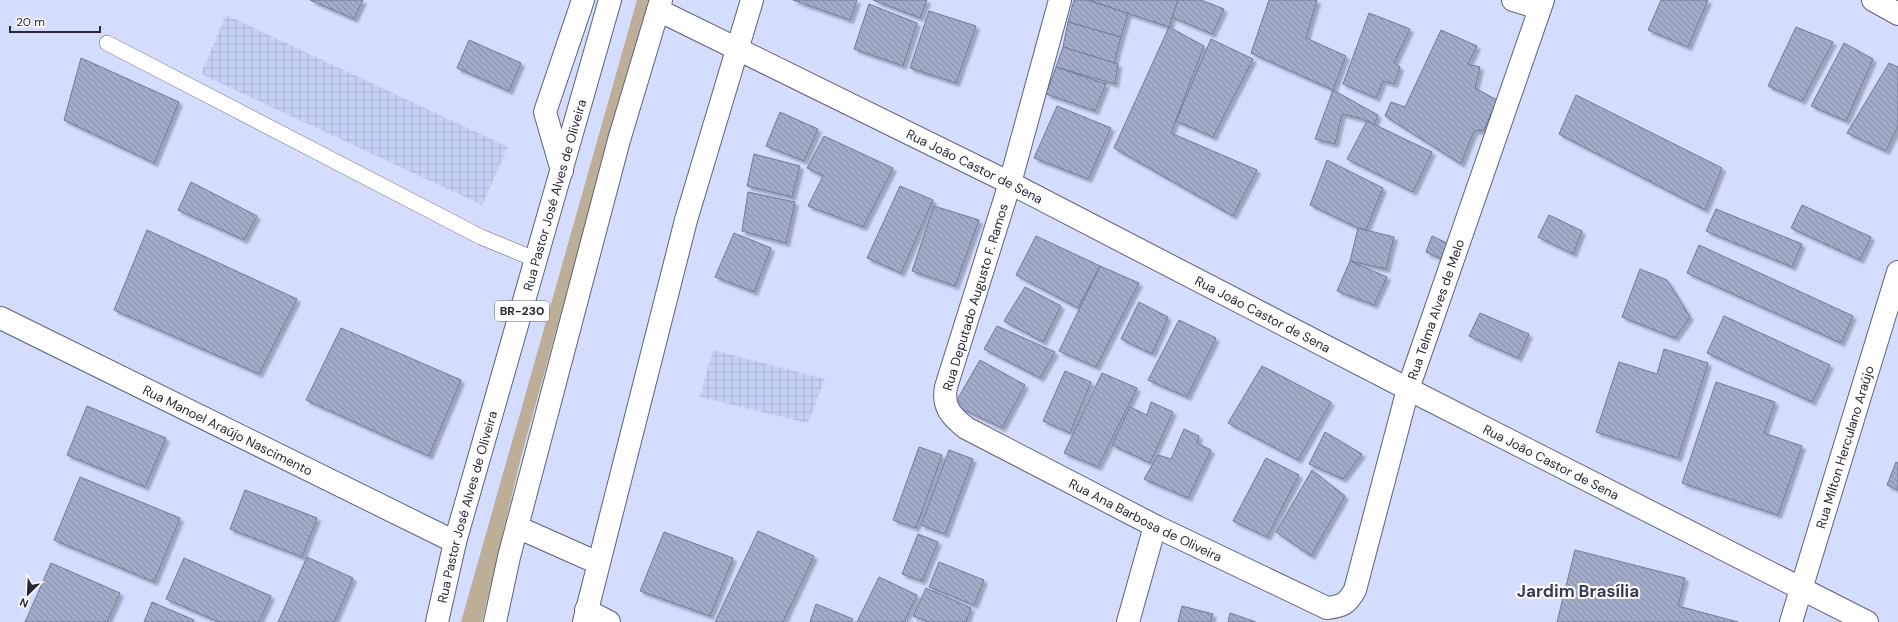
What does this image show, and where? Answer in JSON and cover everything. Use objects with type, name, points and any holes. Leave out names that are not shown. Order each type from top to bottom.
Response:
[{"type":"main road","points":[[562,171],[545,112],[582,0]]},
{"type":"main road","name":"Rua Pastor José Alves de Oliveira","points":[[437,622],[456,542],[610,0]]},
{"type":"main road","points":[[609,622],[585,616],[686,220],[752,0]]},
{"type":"main road","name":"Rua Deputado Augusto F. Ramos","points":[[966,428],[952,417],[944,395],[1010,183],[1060,0]]},
{"type":"main road","points":[[1514,0],[1541,4]]},
{"type":"main road","points":[[1873,0],[1898,14]]},
{"type":"main road","name":"Rua Telma Alves de Melo","points":[[1327,608],[1341,607],[1349,600],[1355,590],[1408,389],[1518,75],[1541,4]]},
{"type":"main road","points":[[495,622],[517,526],[616,148],[659,5]]},
{"type":"main road","name":"Rua João Castor de Sena","points":[[659,5],[737,50],[1010,183],[1408,389],[1867,622]]},
{"type":"main road","name":"Rua Milton Herculano Araújo","points":[[1791,622],[1898,272]]},
{"type":"main road","name":"Rua Manoel Araújo Nascimento","points":[[1,318],[456,542]]},
{"type":"main road","name":"Rua Ana Barbosa de Oliveira","points":[[966,428],[1155,526],[1327,608]]},
{"type":"main road","points":[[517,526],[598,563]]},
{"type":"main road","points":[[1128,622],[1155,526]]},
{"type":"lane","points":[[107,43],[481,237],[537,260]]},
{"type":"shaded area","points":[[637,0],[650,0],[639,32],[521,457],[482,622],[461,622]]},
{"type":"shaded area","points":[[226,15],[508,147],[482,205],[201,74]]},
{"type":"shaded area","points":[[713,350],[825,379],[808,423],[700,397]]},
{"type":"building","points":[[310,0],[363,0],[354,19]]},
{"type":"building","points":[[793,0],[857,0],[850,20]]},
{"type":"building","points":[[873,0],[927,0],[920,18]]},
{"type":"building","points":[[1074,0],[1088,0],[1128,13],[1121,37],[1068,22]]},
{"type":"building","points":[[1088,0],[1178,0],[1169,27]]},
{"type":"building","points":[[1178,0],[1201,0],[1224,9],[1212,34],[1172,17]]},
{"type":"building","points":[[1269,0],[1317,0],[1306,38],[1346,56],[1333,90],[1251,53]]},
{"type":"building","points":[[1661,0],[1708,0],[1688,47],[1648,30]]},
{"type":"building","points":[[869,4],[917,23],[903,66],[854,49]]},
{"type":"building","points":[[929,11],[976,26],[956,83],[910,68]]},
{"type":"building","points":[[1369,13],[1410,29],[1394,63],[1400,67],[1394,84],[1383,81],[1376,98],[1343,84]]},
{"type":"building","points":[[1068,22],[1121,37],[1114,63],[1063,47]]},
{"type":"building","points":[[1169,27],[1204,46],[1171,133],[1257,170],[1233,216],[1114,148]]},
{"type":"building","points":[[1796,27],[1833,42],[1802,101],[1768,86]]},
{"type":"building","points":[[1441,30],[1477,46],[1468,64],[1480,67],[1475,88],[1497,100],[1484,130],[1474,131],[1461,164],[1385,116],[1391,102],[1405,107]]},
{"type":"building","points":[[1211,39],[1253,59],[1213,137],[1176,121]]},
{"type":"building","points":[[469,40],[521,63],[509,91],[457,68]]},
{"type":"building","points":[[1844,43],[1873,59],[1846,121],[1811,106]]},
{"type":"building","points":[[1063,47],[1118,64],[1115,84],[1056,67]]},
{"type":"building","points":[[81,58],[179,102],[154,163],[64,120]]},
{"type":"building","points":[[1889,63],[1898,67],[1898,126],[1886,151],[1847,133]]},
{"type":"building","points":[[1056,67],[1106,84],[1095,111],[1046,94]]},
{"type":"building","points":[[1333,90],[1378,115],[1374,125],[1362,119],[1342,114],[1335,144],[1315,139]]},
{"type":"building","points":[[1576,95],[1722,168],[1705,210],[1559,134]]},
{"type":"building","points":[[1057,106],[1111,128],[1088,179],[1034,158]]},
{"type":"building","points":[[780,112],[818,129],[804,161],[766,146]]},
{"type":"building","points":[[1367,121],[1432,152],[1413,192],[1347,159]]},
{"type":"building","points":[[824,136],[893,168],[863,227],[808,206],[823,176],[807,168]]},
{"type":"building","points":[[754,154],[800,166],[792,197],[747,186]]},
{"type":"building","points":[[1327,160],[1383,188],[1366,230],[1358,228],[1310,205]]},
{"type":"building","points":[[191,182],[257,216],[244,240],[178,210]]},
{"type":"building","points":[[900,186],[933,200],[901,273],[867,258]]},
{"type":"building","points":[[748,192],[795,202],[786,243],[742,231]]},
{"type":"building","points":[[1802,205],[1871,237],[1860,260],[1791,228]]},
{"type":"building","points":[[934,206],[979,220],[955,286],[912,271]]},
{"type":"building","points":[[1716,209],[1802,244],[1792,267],[1706,231]]},
{"type":"building","points":[[1549,215],[1582,231],[1573,254],[1538,237]]},
{"type":"building","points":[[1358,228],[1394,237],[1386,269],[1350,261]]},
{"type":"building","points":[[147,230],[297,299],[259,374],[114,310]]},
{"type":"building","points":[[734,233],[771,248],[754,292],[715,277]]},
{"type":"building","points":[[1036,236],[1100,266],[1078,308],[1016,275]]},
{"type":"building","points":[[1432,236],[1451,245],[1446,261],[1426,252]]},
{"type":"building","points":[[1699,245],[1853,316],[1841,343],[1687,273]]},
{"type":"building","points":[[1350,261],[1387,277],[1374,305],[1337,291]]},
{"type":"building","points":[[1100,266],[1139,283],[1096,367],[1059,351]]},
{"type":"building","points":[[1640,269],[1667,280],[1690,317],[1675,338],[1622,317]]},
{"type":"building","points":[[1025,287],[1061,306],[1043,342],[1004,321]]},
{"type":"building","points":[[1139,302],[1168,317],[1152,354],[1121,339]]},
{"type":"building","points":[[1480,313],[1529,334],[1518,358],[1469,336]]},
{"type":"building","points":[[1724,316],[1830,365],[1812,402],[1707,353]]},
{"type":"building","points":[[1179,320],[1216,338],[1187,397],[1148,380]]},
{"type":"building","points":[[997,326],[1055,352],[1040,378],[984,349]]},
{"type":"building","points":[[341,328],[461,380],[429,456],[306,400]]},
{"type":"building","points":[[1664,349],[1708,363],[1678,458],[1596,432],[1619,362],[1657,374]]},
{"type":"building","points":[[980,360],[1025,385],[1002,428],[954,405]]},
{"type":"building","points":[[1262,366],[1331,402],[1298,460],[1228,423]]},
{"type":"building","points":[[1065,371],[1091,382],[1070,433],[1043,421]]},
{"type":"building","points":[[1102,373],[1137,388],[1098,467],[1064,453]]},
{"type":"building","points":[[1716,382],[1775,402],[1764,433],[1802,446],[1778,515],[1682,483]]},
{"type":"building","points":[[1151,402],[1173,412],[1150,463],[1112,445],[1130,407],[1147,415]]},
{"type":"building","points":[[87,406],[166,438],[145,487],[67,455]]},
{"type":"building","points":[[1184,429],[1199,436],[1197,443],[1211,450],[1188,498],[1144,479],[1158,455],[1171,459]]},
{"type":"building","points":[[1325,432],[1362,454],[1343,479],[1309,464]]},
{"type":"building","points":[[919,447],[942,455],[916,528],[893,520]]},
{"type":"building","points":[[949,450],[973,459],[945,534],[921,525]]},
{"type":"building","points":[[1266,458],[1299,475],[1267,537],[1233,521]]},
{"type":"building","points":[[1896,462],[1898,463],[1898,490],[1887,485]]},
{"type":"building","points":[[1312,470],[1345,496],[1311,556],[1276,532]]},
{"type":"building","points":[[80,477],[180,518],[154,582],[54,540]]},
{"type":"building","points":[[245,490],[317,518],[302,557],[230,529]]},
{"type":"building","points":[[758,531],[814,556],[783,622],[715,622]]},
{"type":"building","points":[[664,532],[733,558],[710,616],[640,591]]},
{"type":"building","points":[[918,534],[938,542],[922,581],[902,574]]},
{"type":"building","points":[[1575,550],[1685,578],[1678,606],[1738,622],[1557,622]]},
{"type":"building","points":[[307,557],[353,578],[334,622],[278,622]]},
{"type":"building","points":[[184,558],[271,596],[259,622],[219,622],[166,599]]},
{"type":"building","points":[[939,562],[984,580],[974,605],[929,587]]},
{"type":"building","points":[[51,563],[120,593],[107,622],[25,622]]},
{"type":"building","points":[[879,577],[917,595],[904,622],[857,622]]},
{"type":"building","points":[[926,588],[971,608],[966,622],[929,622],[913,616]]},
{"type":"building","points":[[152,602],[194,620],[193,622],[144,622]]},
{"type":"building","points":[[816,604],[853,619],[851,622],[810,622]]},
{"type":"building","points":[[1182,606],[1213,614],[1210,622],[1178,622]]},
{"type":"building","points":[[1230,613],[1256,622],[1228,622]]},
{"type":"district","name":"Jardim Brasília","points":[[1578,591]]}]
